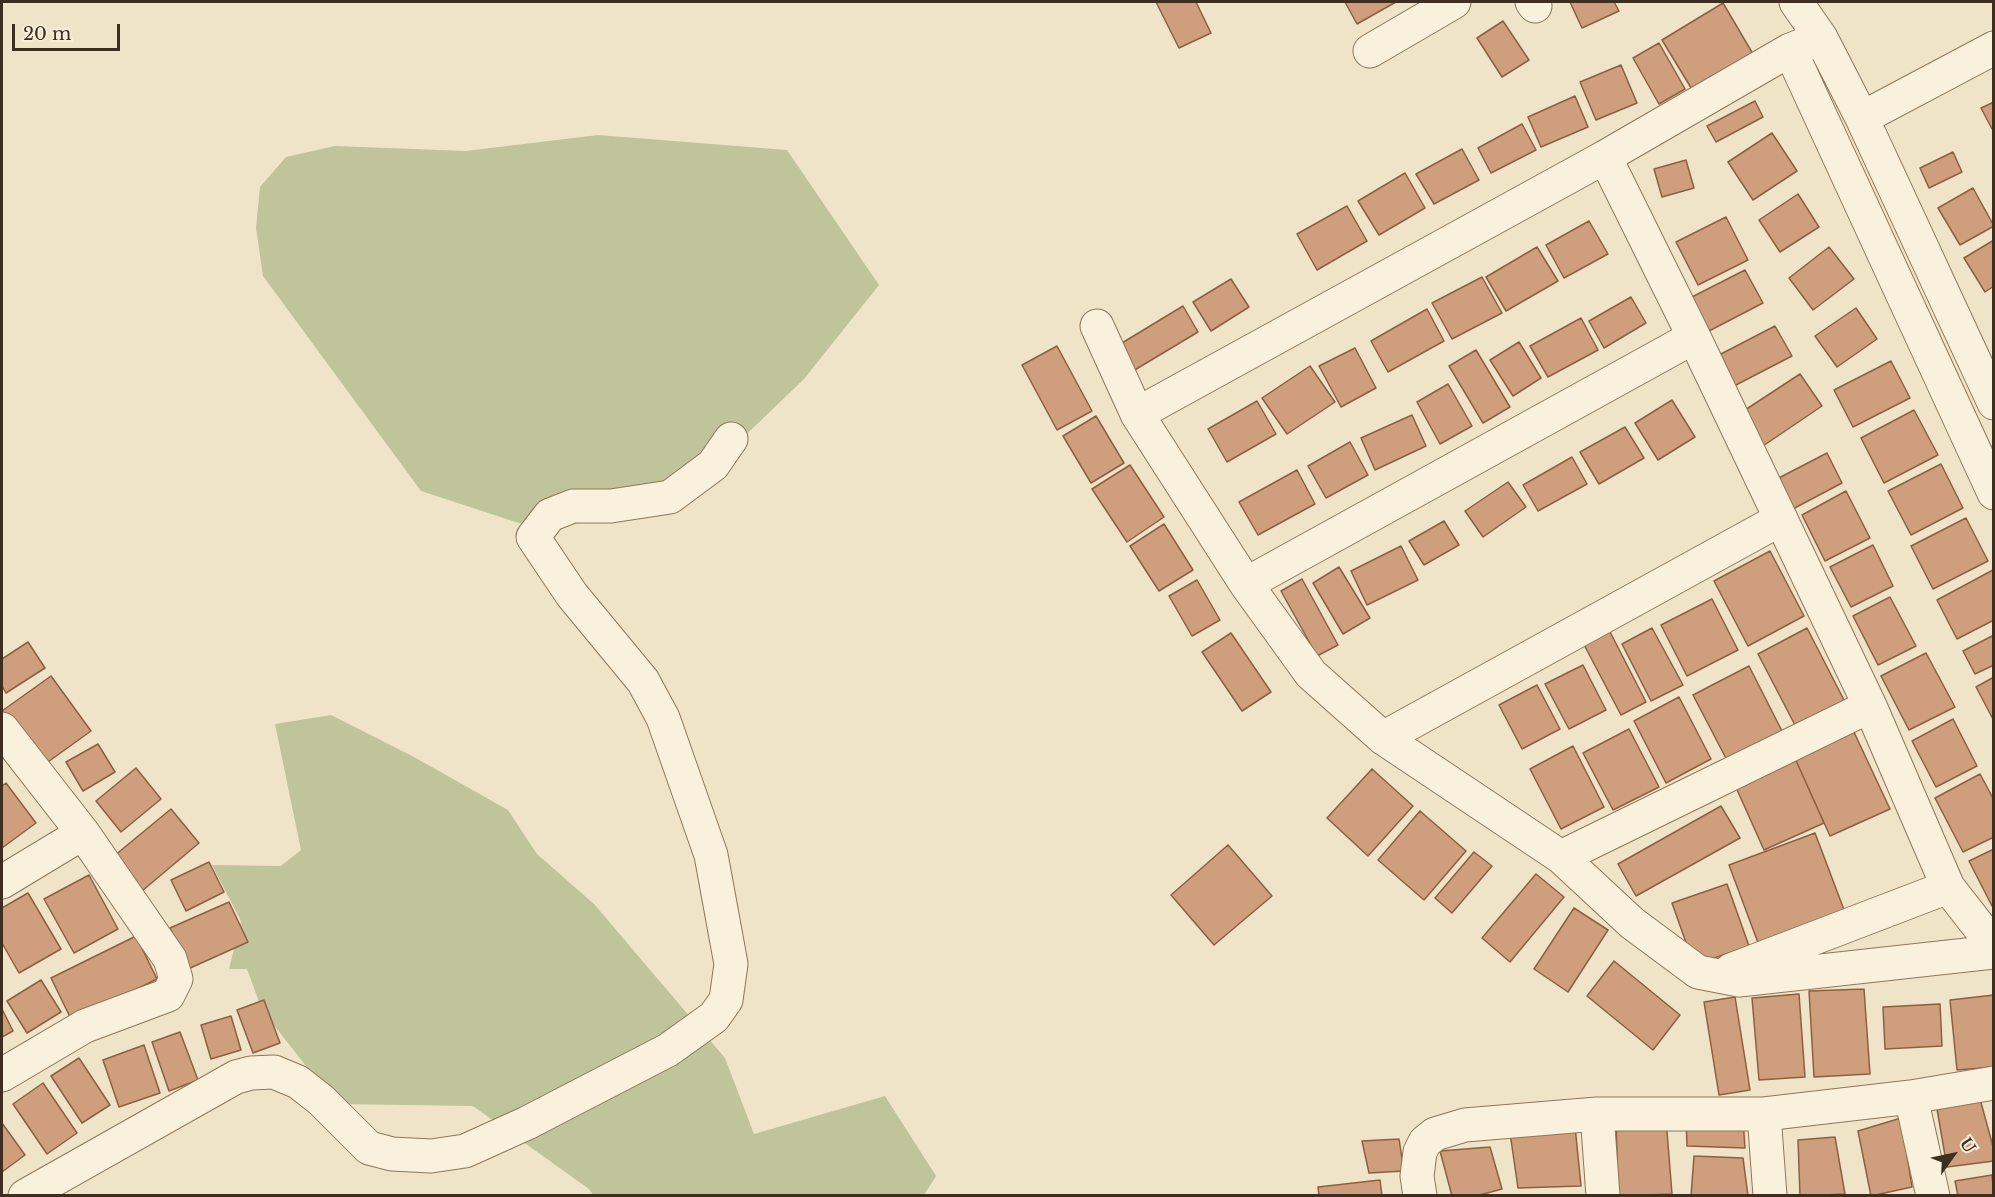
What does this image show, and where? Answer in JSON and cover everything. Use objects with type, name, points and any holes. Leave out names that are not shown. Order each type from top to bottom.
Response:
[{"type":"street","points":[[1370,51],[1455,2]]},
{"type":"street","points":[[1796,2],[1821,38],[1862,118],[1994,403]]},
{"type":"street","points":[[1137,414],[1605,157],[1790,50],[1821,38]]},
{"type":"street","points":[[1862,118],[1994,48]]},
{"type":"street","points":[[1790,50],[1994,493]]},
{"type":"street","points":[[1605,157],[1694,337],[1870,706],[1948,887],[1994,946]]},
{"type":"street","points":[[1097,326],[1137,414],[1246,584],[1311,674],[1383,738],[1561,857],[1632,923],[1698,972],[1713,977],[1750,980],[1994,952]]},
{"type":"street","points":[[1246,584],[1694,337]]},
{"type":"street","points":[[24,1196],[236,1077],[251,1073],[274,1072],[298,1082],[321,1100],[369,1148],[392,1154],[431,1156],[465,1151],[527,1123],[668,1050],[714,1017],[726,1000],[731,964],[711,855],[663,718],[643,681],[572,595],[533,537],[550,515],[573,506],[612,506],[670,497],[713,465],[731,439]]},
{"type":"street","points":[[1383,738],[1781,519]]},
{"type":"street","points":[[1561,857],[1870,706]]},
{"type":"street","points":[[2,729],[83,833],[176,969],[174,987],[168,995],[86,1026],[2,1075]]},
{"type":"street","points":[[2,882],[83,833]]},
{"type":"street","points":[[1713,977],[1948,887]]},
{"type":"street","points":[[1420,1196],[1417,1176],[1419,1152],[1425,1142],[1435,1134],[1465,1125],[1597,1113],[1764,1114],[1911,1097],[1994,1083]]},
{"type":"street","points":[[1911,1097],[1933,1196]]},
{"type":"street","points":[[1597,1113],[1603,1196]]},
{"type":"street","points":[[1764,1114],[1770,1196]]},
{"type":"green space","points":[[598,135],[787,150],[879,285],[804,379],[728,452],[618,519],[534,528],[421,491],[263,276],[256,228],[260,187],[286,157],[335,146],[466,151]]},
{"type":"green space","points":[[331,715],[414,757],[508,810],[537,854],[594,904],[725,1058],[754,1134],[885,1096],[936,1176],[924,1195],[593,1195],[589,1189],[473,1106],[336,1104],[262,1010],[247,969],[229,969],[241,921],[212,865],[281,866],[301,850],[275,724]]},
{"type":"building","points":[[1156,2],[1196,2],[1211,33],[1179,48]]},
{"type":"building","points":[[1345,2],[1396,2],[1357,24]]},
{"type":"building","points":[[1570,2],[1614,2],[1619,11],[1582,28]]},
{"type":"building","points":[[1723,3],[1753,54],[1693,91],[1662,40]]},
{"type":"building","points":[[1503,21],[1529,60],[1502,77],[1477,38]]},
{"type":"building","points":[[1659,43],[1685,89],[1659,104],[1633,58]]},
{"type":"building","points":[[1621,65],[1637,103],[1596,120],[1580,82]]},
{"type":"building","points":[[1575,96],[1588,127],[1541,147],[1528,117]]},
{"type":"building","points":[[1755,101],[1763,117],[1716,142],[1707,126]]},
{"type":"building","points":[[1994,102],[1994,128],[1992,129],[1981,108]]},
{"type":"building","points":[[1522,124],[1536,150],[1491,173],[1478,148]]},
{"type":"building","points":[[1772,133],[1797,171],[1753,200],[1728,162]]},
{"type":"building","points":[[1462,149],[1479,180],[1434,204],[1416,174]]},
{"type":"building","points":[[1953,152],[1962,172],[1929,188],[1920,168]]},
{"type":"building","points":[[1686,160],[1694,188],[1662,197],[1654,169]]},
{"type":"building","points":[[1405,173],[1425,208],[1379,235],[1358,201]]},
{"type":"building","points":[[1973,188],[1994,226],[1960,245],[1938,208]]},
{"type":"building","points":[[1798,194],[1819,227],[1780,252],[1759,220]]},
{"type":"building","points":[[1347,206],[1367,241],[1317,270],[1297,234]]},
{"type":"building","points":[[1726,217],[1748,260],[1698,285],[1676,242]]},
{"type":"building","points":[[1589,221],[1608,254],[1564,278],[1546,245]]},
{"type":"building","points":[[1994,240],[1994,286],[1985,292],[1964,258]]},
{"type":"building","points":[[1537,247],[1558,281],[1506,311],[1486,277]]},
{"type":"building","points":[[1829,247],[1854,279],[1813,310],[1789,278]]},
{"type":"building","points":[[1745,270],[1763,303],[1709,331],[1692,297]]},
{"type":"building","points":[[1482,277],[1502,313],[1452,339],[1432,303]]},
{"type":"building","points":[[1231,279],[1249,307],[1211,331],[1193,302]]},
{"type":"building","points":[[1631,297],[1646,323],[1604,348],[1589,321]]},
{"type":"building","points":[[1183,306],[1198,332],[1133,371],[1117,346]]},
{"type":"building","points":[[1856,308],[1877,339],[1837,367],[1815,336]]},
{"type":"building","points":[[1427,309],[1444,341],[1388,372],[1371,341]]},
{"type":"building","points":[[1581,318],[1598,350],[1548,377],[1530,346]]},
{"type":"building","points":[[1775,326],[1792,356],[1734,386],[1719,355]]},
{"type":"building","points":[[1519,342],[1541,378],[1513,396],[1490,360]]},
{"type":"building","points":[[1057,346],[1092,411],[1057,430],[1022,365]]},
{"type":"building","points":[[1355,348],[1376,388],[1341,407],[1319,366]]},
{"type":"building","points":[[1476,350],[1510,407],[1483,423],[1449,366]]},
{"type":"building","points":[[1891,361],[1910,398],[1853,427],[1834,390]]},
{"type":"building","points":[[1310,366],[1335,402],[1287,434],[1262,398]]},
{"type":"building","points":[[1800,374],[1822,406],[1760,448],[1739,414]]},
{"type":"building","points":[[1448,384],[1472,426],[1440,444],[1417,402]]},
{"type":"building","points":[[1672,400],[1695,437],[1658,460],[1635,423]]},
{"type":"building","points":[[1257,401],[1276,434],[1227,462],[1208,429]]},
{"type":"building","points":[[1914,410],[1938,455],[1884,483],[1861,438]]},
{"type":"building","points":[[1412,415],[1426,446],[1375,470],[1361,438]]},
{"type":"building","points":[[1096,416],[1124,463],[1091,483],[1063,436]]},
{"type":"building","points":[[1625,427],[1644,458],[1599,484],[1580,452]]},
{"type":"building","points":[[1350,442],[1368,475],[1326,498],[1308,466]]},
{"type":"building","points":[[1827,453],[1842,483],[1789,511],[1773,481]]},
{"type":"building","points":[[1572,457],[1587,484],[1538,511],[1523,485]]},
{"type":"building","points":[[1941,464],[1963,508],[1911,535],[1888,491]]},
{"type":"building","points":[[1130,465],[1164,517],[1127,542],[1092,489]]},
{"type":"building","points":[[1297,470],[1315,504],[1258,535],[1239,502]]},
{"type":"building","points":[[1508,482],[1526,507],[1483,537],[1465,511]]},
{"type":"building","points":[[1846,491],[1870,538],[1825,561],[1802,515]]},
{"type":"building","points":[[1966,518],[1988,561],[1933,589],[1911,546]]},
{"type":"building","points":[[1444,521],[1459,545],[1424,565],[1409,541]]},
{"type":"building","points":[[1164,524],[1193,570],[1159,591],[1130,546]]},
{"type":"building","points":[[1873,545],[1893,586],[1851,607],[1830,567]]},
{"type":"building","points":[[1401,546],[1418,580],[1367,605],[1351,571]]},
{"type":"building","points":[[1770,551],[1804,616],[1748,646],[1714,581]]},
{"type":"building","points":[[1339,567],[1370,618],[1343,634],[1313,583]]},
{"type":"building","points":[[1993,570],[1994,620],[1957,639],[1937,600]]},
{"type":"building","points":[[1302,579],[1338,645],[1317,656],[1281,591]]},
{"type":"building","points":[[1197,580],[1220,620],[1192,636],[1169,596]]},
{"type":"building","points":[[1890,597],[1916,646],[1878,665],[1853,616]]},
{"type":"building","points":[[1712,599],[1738,650],[1687,676],[1661,625]]},
{"type":"building","points":[[1607,626],[1646,702],[1621,715],[1581,639]]},
{"type":"building","points":[[1652,628],[1683,685],[1651,701],[1622,644]]},
{"type":"building","points":[[1807,628],[1845,702],[1796,727],[1758,654]]},
{"type":"building","points":[[1231,633],[1271,692],[1242,711],[1202,652]]},
{"type":"building","points":[[1994,635],[1994,665],[1975,674],[1963,651]]},
{"type":"building","points":[[28,642],[45,668],[6,693],[2,686],[2,659]]},
{"type":"building","points":[[1926,653],[1955,707],[1909,730],[1881,676]]},
{"type":"building","points":[[1583,665],[1606,710],[1569,729],[1545,684]]},
{"type":"building","points":[[1749,666],[1785,737],[1730,766],[1693,695]]},
{"type":"building","points":[[51,676],[91,731],[41,767],[2,711]]},
{"type":"building","points":[[1994,677],[1994,721],[1976,687]]},
{"type":"building","points":[[1537,685],[1560,729],[1522,749],[1499,705]]},
{"type":"building","points":[[1679,697],[1711,759],[1666,783],[1634,721]]},
{"type":"building","points":[[1953,719],[1977,766],[1936,787],[1912,741]]},
{"type":"building","points":[[1629,729],[1659,787],[1613,810],[1583,753]]},
{"type":"building","points":[[1853,730],[1890,809],[1830,836],[1794,756]]},
{"type":"building","points":[[98,744],[115,772],[83,791],[66,762]]},
{"type":"building","points":[[1573,746],[1604,807],[1561,829],[1530,769]]},
{"type":"building","points":[[1794,756],[1824,823],[1764,850],[1734,783]]},
{"type":"building","points":[[136,768],[161,799],[121,832],[96,801]]},
{"type":"building","points":[[1372,769],[1413,806],[1368,856],[1327,818]]},
{"type":"building","points":[[1980,774],[1994,800],[1994,837],[1963,852],[1935,798]]},
{"type":"building","points":[[6,783],[36,823],[2,848],[2,786]]},
{"type":"building","points":[[1721,806],[1740,838],[1636,896],[1618,864]]},
{"type":"building","points":[[171,809],[199,843],[142,891],[114,856]]},
{"type":"building","points":[[1420,811],[1466,851],[1424,900],[1378,860]]},
{"type":"building","points":[[1815,833],[1846,915],[1760,948],[1729,865]]},
{"type":"building","points":[[1228,845],[1272,896],[1214,945],[1171,895]]},
{"type":"building","points":[[1994,849],[1994,905],[1992,906],[1969,861]]},
{"type":"building","points":[[1474,852],[1492,866],[1452,913],[1435,898]]},
{"type":"building","points":[[209,862],[224,892],[186,911],[171,880]]},
{"type":"building","points":[[1536,874],[1564,897],[1510,962],[1482,938]]},
{"type":"building","points":[[89,875],[118,929],[74,953],[44,899]]},
{"type":"building","points":[[1727,884],[1749,946],[1694,965],[1672,903]]},
{"type":"building","points":[[28,893],[61,949],[19,973],[2,943],[2,908]]},
{"type":"building","points":[[229,902],[248,942],[188,969],[170,928]]},
{"type":"building","points":[[1574,908],[1608,930],[1568,992],[1534,969]]},
{"type":"building","points":[[136,936],[157,979],[72,1021],[51,978]]},
{"type":"building","points":[[1614,961],[1680,1015],[1653,1050],[1587,996]]},
{"type":"building","points":[[41,980],[61,1012],[27,1033],[7,1001]]},
{"type":"building","points":[[1864,989],[1870,1074],[1814,1077],[1809,991]]},
{"type":"building","points":[[1799,994],[1805,1077],[1759,1080],[1752,998]]},
{"type":"building","points":[[1994,995],[1994,1067],[1957,1070],[1950,1000]]},
{"type":"building","points":[[1735,997],[1750,1090],[1719,1095],[1704,1002]]},
{"type":"building","points":[[264,1000],[280,1043],[253,1053],[237,1010]]},
{"type":"building","points":[[1940,1004],[1942,1046],[1885,1049],[1883,1007]]},
{"type":"building","points":[[2,1009],[13,1031],[2,1037]]},
{"type":"building","points":[[231,1016],[241,1050],[211,1059],[201,1025]]},
{"type":"building","points":[[180,1032],[198,1080],[169,1091],[152,1042]]},
{"type":"building","points":[[144,1045],[160,1093],[119,1107],[103,1060]]},
{"type":"building","points":[[79,1058],[110,1105],[82,1123],[51,1076]]},
{"type":"building","points":[[43,1083],[77,1133],[47,1154],[13,1104]]},
{"type":"building","points":[[1980,1099],[1994,1150],[1994,1161],[1947,1167],[1937,1109]]},
{"type":"building","points":[[1616,1116],[1666,1119],[1672,1194],[1618,1196]]},
{"type":"building","points":[[1686,1117],[1743,1119],[1745,1148],[1687,1146]]},
{"type":"building","points":[[1901,1118],[1912,1187],[1871,1196],[1858,1131]]},
{"type":"building","points":[[2,1123],[25,1155],[2,1172]]},
{"type":"building","points":[[1575,1126],[1581,1186],[1518,1188],[1510,1133]]},
{"type":"building","points":[[1835,1137],[1845,1194],[1800,1196],[1798,1140]]},
{"type":"building","points":[[1399,1139],[1404,1171],[1369,1173],[1362,1141]]},
{"type":"building","points":[[1490,1147],[1502,1189],[1476,1196],[1452,1196],[1440,1151]]},
{"type":"building","points":[[1694,1156],[1743,1158],[1748,1196],[1691,1196]]},
{"type":"building","points":[[1992,1175],[1994,1196],[1958,1196],[1955,1181]]},
{"type":"building","points":[[1380,1180],[1382,1196],[1319,1196],[1318,1187]]}]
